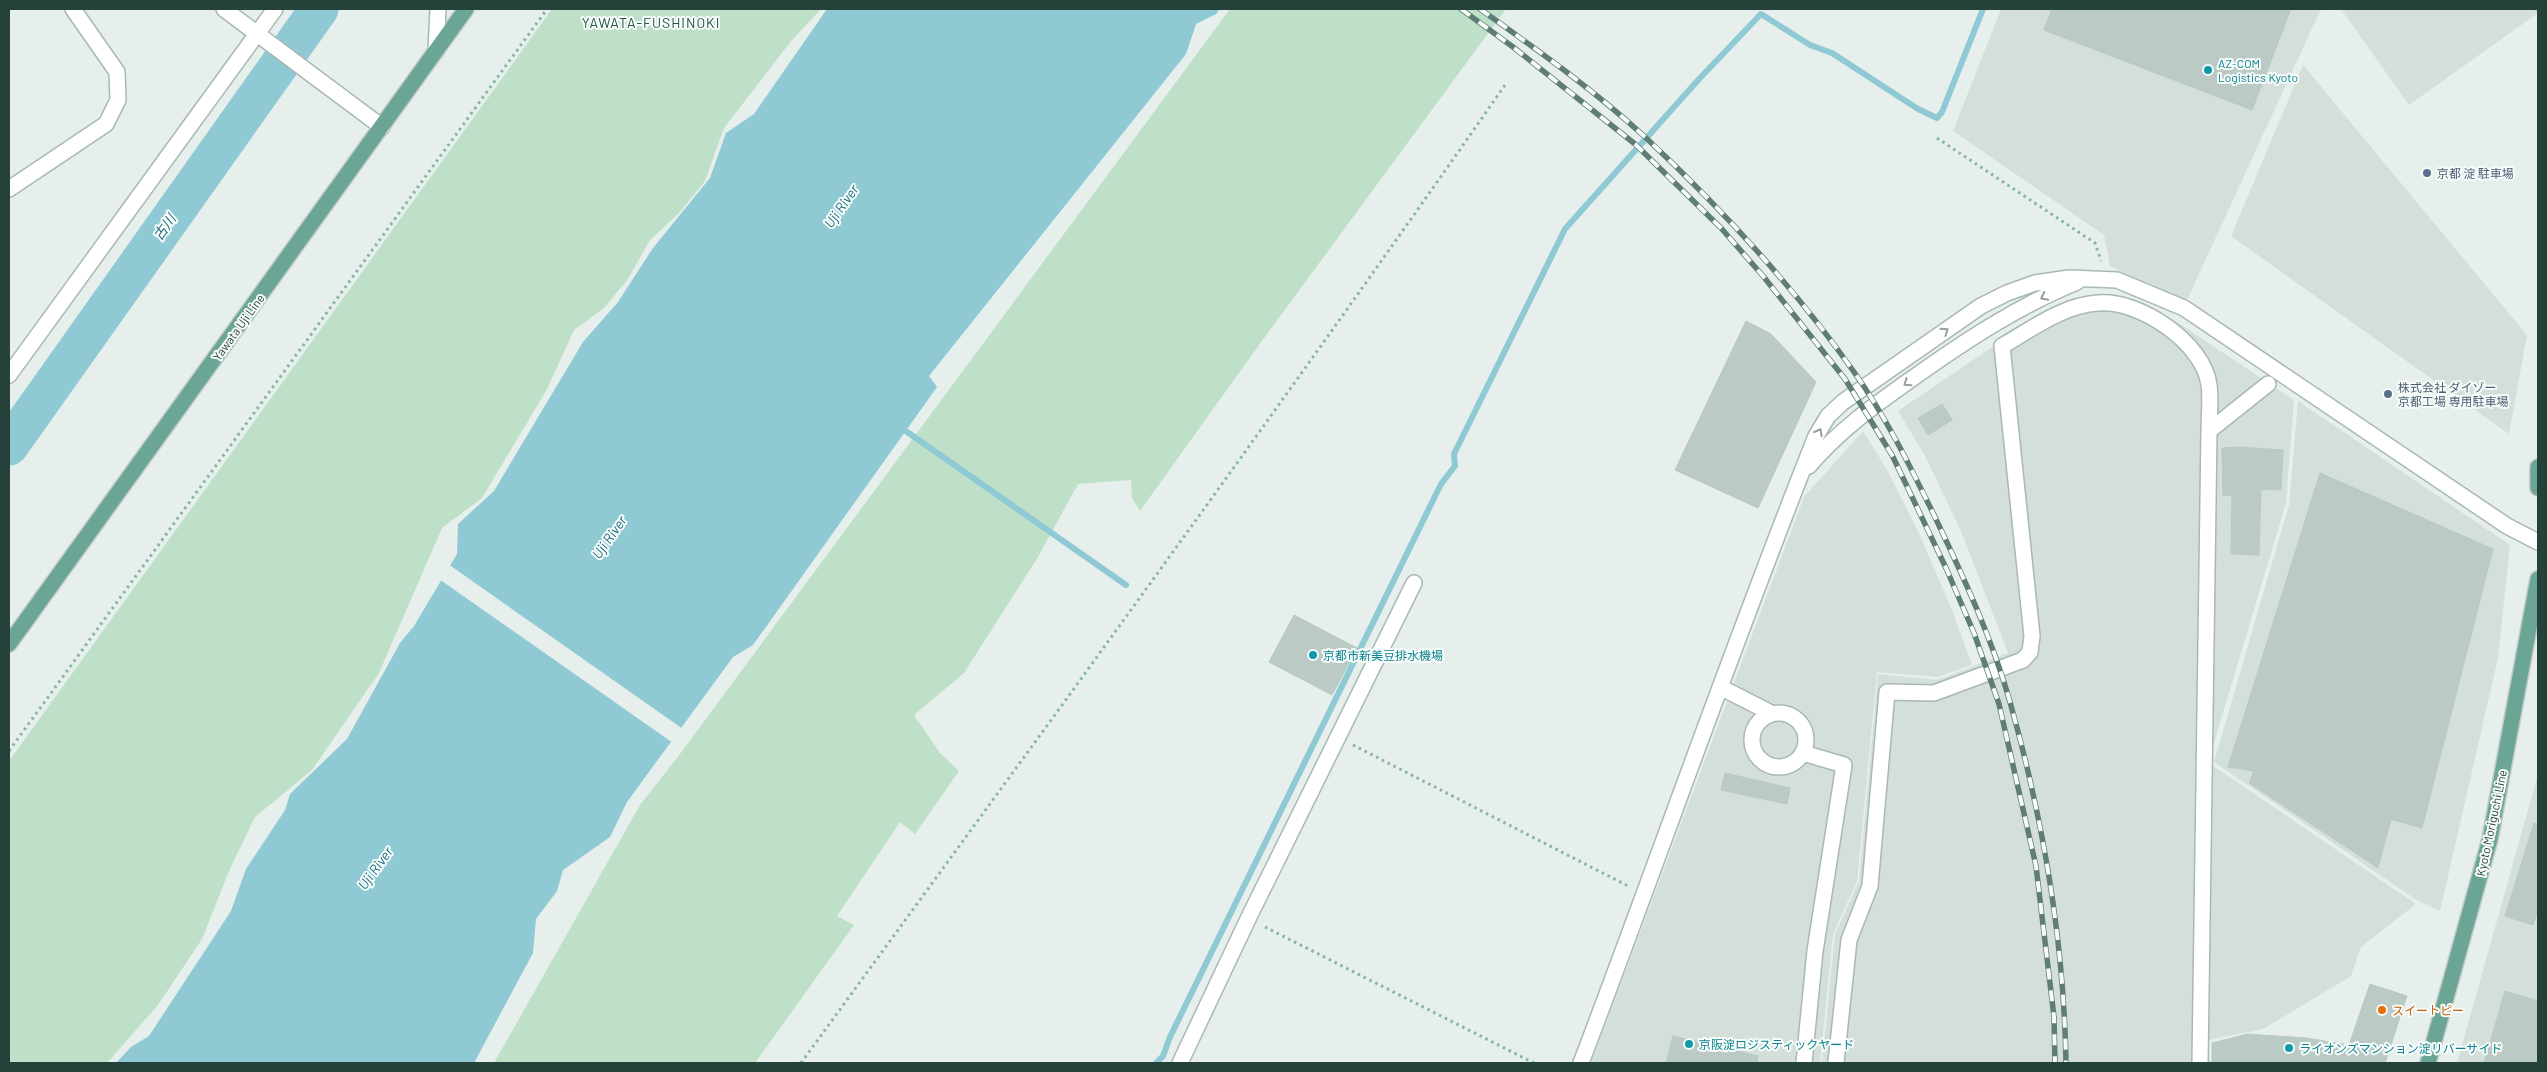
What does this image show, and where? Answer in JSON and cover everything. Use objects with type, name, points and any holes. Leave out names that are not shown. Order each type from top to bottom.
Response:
[{"type":"main road","name":"Yawata Uji Line","points":[[9,644],[466,9]]},
{"type":"main road","points":[[2538,466],[2538,488]]},
{"type":"main road","name":"Kyoto Moriguchi Line","points":[[2428,1063],[2490,839],[2538,579]]},
{"type":"street","points":[[9,189],[106,124],[118,100],[117,72],[73,9]]},
{"type":"street","points":[[224,9],[382,127]]},
{"type":"street","points":[[9,375],[275,9]]},
{"type":"street","points":[[436,51],[438,9]]},
{"type":"street","points":[[1800,477],[1820,453],[1854,420],[1948,353],[2013,313],[2089,277]]},
{"type":"street","points":[[1581,1063],[1645,895],[1720,687],[1816,436],[1828,416],[1844,402],[1981,306],[2007,293],[2035,283],[2089,277],[2117,280],[2184,308],[2506,526],[2538,542]]},
{"type":"street","points":[[1836,1063],[1849,940],[1870,886],[1887,692],[1934,693],[2023,660],[2030,652],[2032,636],[2002,346],[2060,312],[2099,302],[2131,308],[2166,324],[2191,348],[2202,365],[2209,384],[2200,1063]]},
{"type":"street","points":[[2208,431],[2268,384]]},
{"type":"street","points":[[1180,1063],[1248,919],[1414,583]]},
{"type":"street","points":[[1720,687],[1771,714]]},
{"type":"street","points":[[1787,713],[1800,722],[1806,737],[1802,753],[1797,760],[1781,767],[1772,766],[1758,757],[1753,749],[1753,732],[1763,717],[1771,714],[1787,713]]},
{"type":"street","points":[[1802,753],[1844,765],[1814,951],[1804,1063]]},
{"type":"path","points":[[9,751],[547,9]]},
{"type":"path","points":[[802,1063],[1118,630],[1372,276],[1505,85]]},
{"type":"path","points":[[1937,138],[2095,243],[2107,279]]},
{"type":"path","points":[[1339,738],[1645,895]]},
{"type":"path","points":[[1248,919],[1534,1063]]},
{"type":"shaded area","points":[[2001,9],[2321,9],[2186,302],[2110,266],[2104,235],[1953,131]]},
{"type":"shaded area","points":[[2341,9],[2538,9],[2538,13],[2409,105]]},
{"type":"shaded area","points":[[2303,65],[2527,335],[2509,434],[2231,236]]},
{"type":"shaded area","points":[[2122,298],[2149,306],[2180,324],[2294,400],[2286,503],[2209,759],[2212,765],[2416,904],[2361,947],[2351,976],[2263,1029],[2208,1040],[2207,1063],[1822,1063],[1835,934],[1859,881],[1878,674],[1937,680],[2008,653],[1961,531],[1925,456],[1898,411],[2017,330]]},
{"type":"shaded area","points":[[2298,401],[2510,545],[2498,658],[2440,911],[2418,901],[2214,762],[2289,505]]},
{"type":"shaded area","points":[[1863,431],[1887,470],[1919,533],[1952,610],[1972,665],[1937,677],[1877,672],[1857,881],[1833,934],[1820,1063],[1591,1063],[1804,497]]},
{"type":"shaded area","points":[[2537,778],[2538,1063],[2457,1063]]},
{"type":"green space","points":[[552,9],[821,9],[792,40],[724,128],[705,181],[680,212],[650,240],[628,279],[604,308],[574,330],[547,389],[482,498],[442,528],[379,673],[312,770],[255,817],[229,871],[202,939],[158,1005],[107,1063],[9,1063],[9,761]]},
{"type":"green space","points":[[1230,9],[1506,9],[1259,345],[1140,511],[1132,498],[1131,480],[1078,484],[1038,557],[964,673],[914,715],[940,753],[959,771],[915,834],[900,822],[837,916],[854,925],[755,1063],[494,1063],[640,805],[677,758]]},
{"type":"water","name":"Uji River","points":[[827,9],[1220,9],[1216,14],[1196,24],[1186,54],[929,376],[937,387],[753,645],[733,657],[627,802],[610,837],[563,870],[557,891],[536,919],[533,953],[474,1063],[116,1063],[131,1047],[149,1036],[231,911],[246,869],[285,810],[290,794],[347,739],[400,643],[414,626],[457,554],[458,524],[494,491],[583,342],[618,302],[653,248],[710,178],[726,133],[754,114]]},
{"type":"pier","points":[[448,564],[683,729],[673,743],[439,579]]},
{"type":"building","name":"AZ-COM Logistics Kyoto","points":[[2052,9],[2291,9],[2252,110],[2044,30]]},
{"type":"building","points":[[1746,321],[1771,334],[1816,382],[1758,508],[1675,470]]},
{"type":"building","points":[[1942,404],[1952,420],[1928,435],[1918,418]]},
{"type":"building","points":[[2239,447],[2283,450],[2281,490],[2261,489],[2259,555],[2231,554],[2232,495],[2223,496],[2222,448]]},
{"type":"building","points":[[2320,473],[2493,549],[2422,828],[2391,819],[2378,868],[2249,783],[2254,771],[2228,767]]},
{"type":"building","name":"京都市新美豆排水機場","points":[[1294,615],[1357,648],[1332,695],[1269,662]]},
{"type":"building","points":[[1725,773],[1790,788],[1787,804],[1721,790]]},
{"type":"building","points":[[2534,823],[2538,824],[2538,909],[2533,925],[2505,916]]},
{"type":"building","name":"ライオンズマンション淀リバーサイド","points":[[2370,984],[2407,996],[2385,1063],[2212,1063],[2212,1043],[2248,1034],[2306,1038],[2349,1045]]},
{"type":"building","points":[[2505,991],[2538,1001],[2538,1063],[2484,1063]]},
{"type":"building","name":"京阪淀ロジスティックヤード","points":[[1673,1036],[1758,1056],[1757,1063],[1666,1063]]},
{"type":"waterway","name":"古川","points":[[9,446],[319,9]]},
{"type":"waterway","points":[[1156,1063],[1163,1056],[1170,1037],[1441,484],[1455,466],[1454,454],[1565,229],[1700,78],[1761,14],[1810,45],[1832,53],[1918,109],[1937,118],[1942,112],[1983,9]]},
{"type":"waterway","points":[[900,427],[1126,585]]},
{"type":"railway","points":[[1461,9],[1513,47],[1635,144],[1721,228],[1763,276],[1845,379],[1892,455],[1946,568],[1974,633],[1999,704],[2036,866],[2054,1017],[2055,1063]]},
{"type":"railway","points":[[1480,9],[1606,103],[1673,164],[1729,220],[1782,279],[1831,340],[1877,406],[1916,478],[1966,584],[1995,654],[2010,702],[2022,746],[2050,881],[2061,972],[2066,1063]]},
{"type":"place","name":"AZ-COM Logistics Kyoto","points":[[2208,70]]},
{"type":"place","name":"京都 淀 駐車場","points":[[2427,173]]},
{"type":"place","name":"株式会社 ダイゾー 京都工場 専用駐車場","points":[[2388,394]]},
{"type":"place","name":"京都市新美豆排水機場","points":[[1313,655]]},
{"type":"place","name":"スイートピー","points":[[2382,1010]]},
{"type":"place","name":"京阪淀ロジスティックヤード","points":[[1689,1044]]},
{"type":"place","name":"ライオンズマンション淀リバーサイド","points":[[2289,1048]]},
{"type":"district","name":"YAWATA-FUSHINOKI","points":[[651,22]]}]
